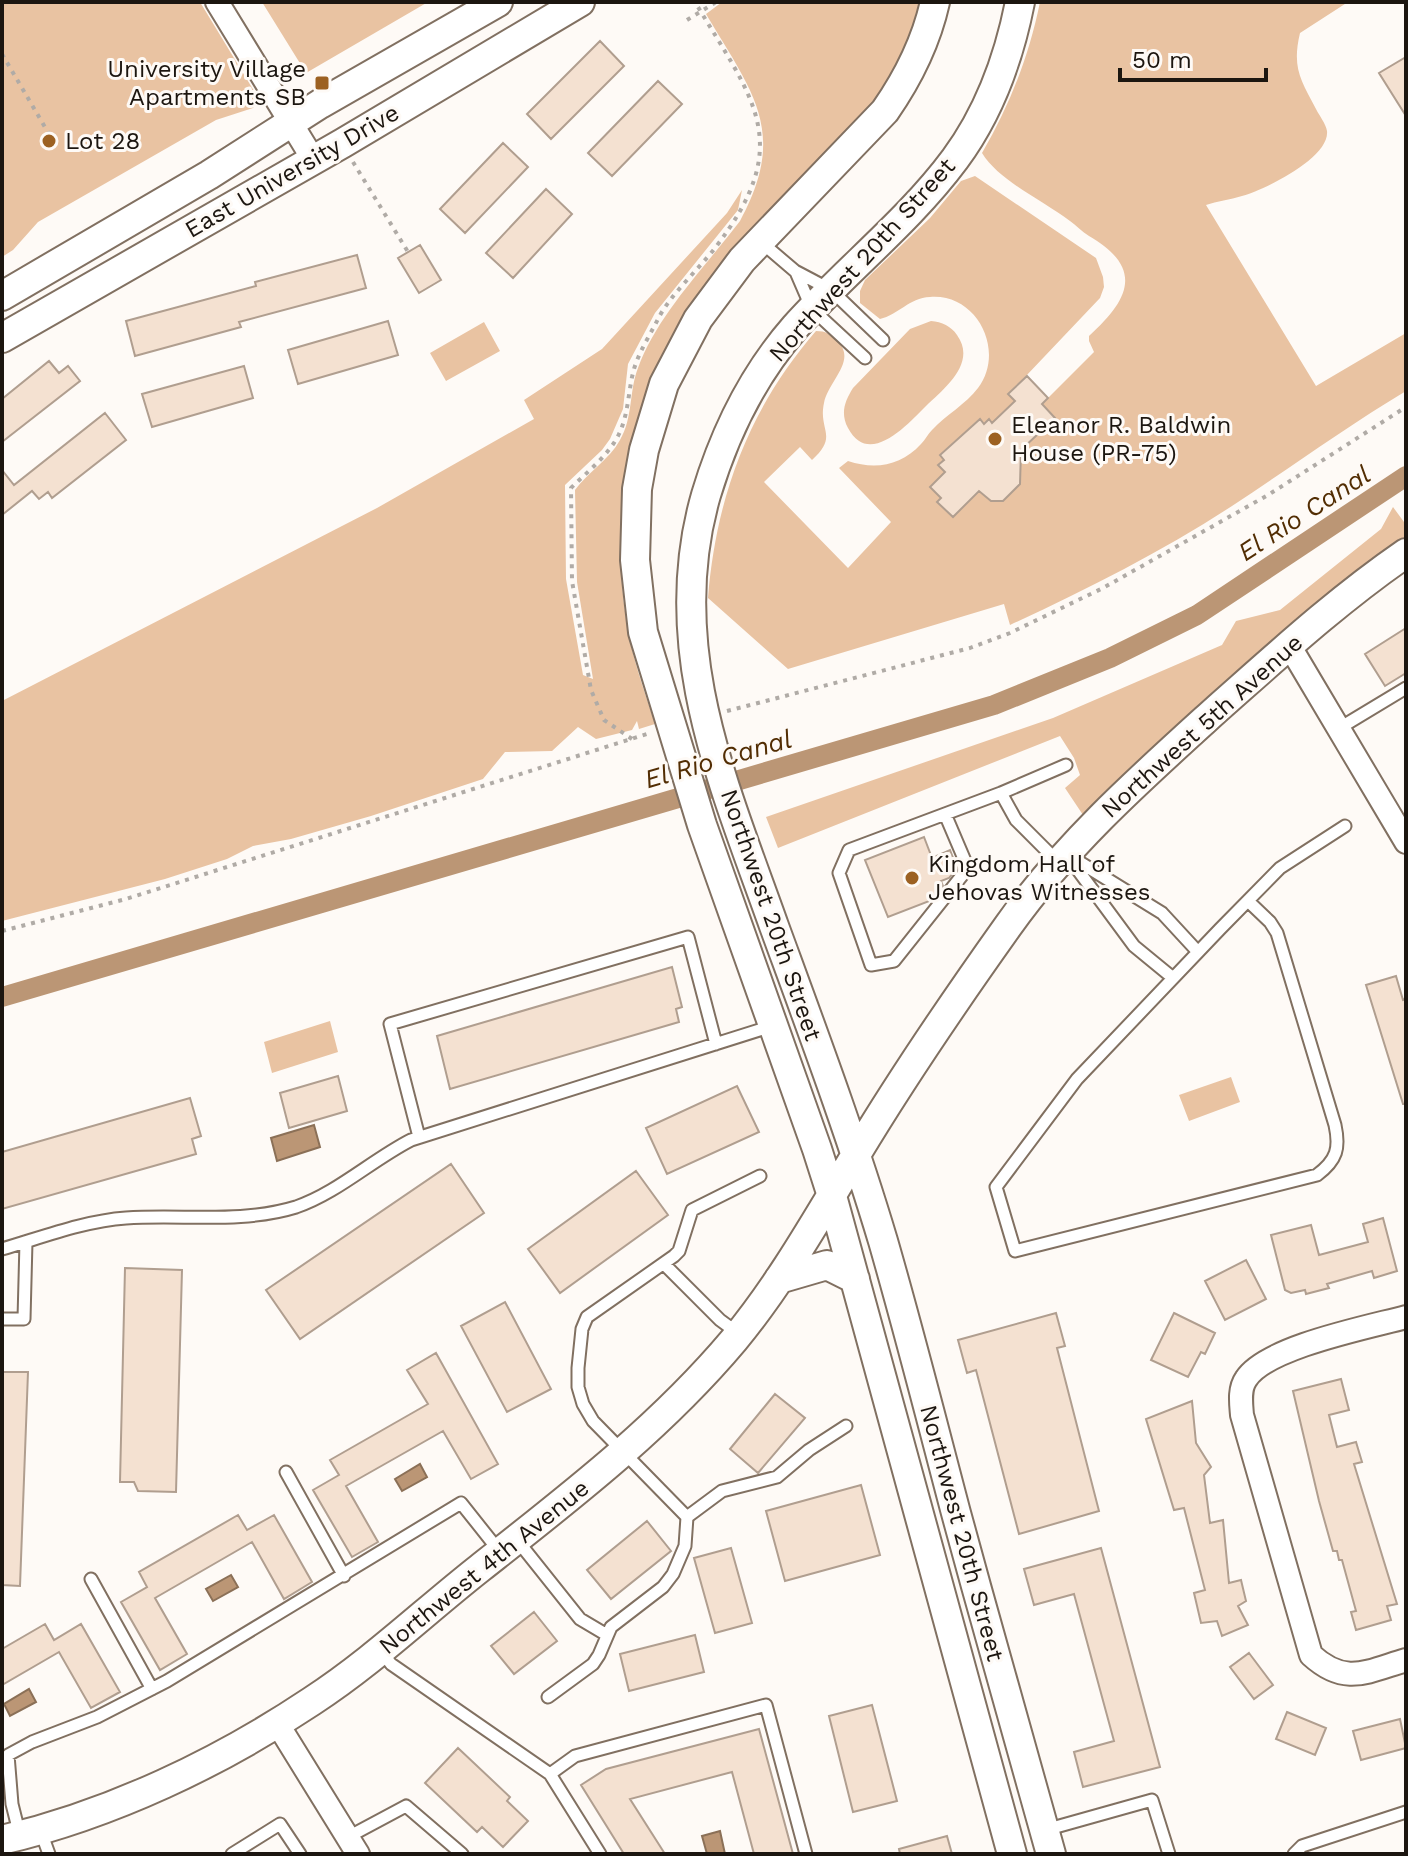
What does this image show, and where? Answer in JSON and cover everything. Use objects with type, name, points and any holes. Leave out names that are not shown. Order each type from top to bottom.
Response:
[{"type":"street","points":[[217,2],[313,159]]},
{"type":"street","name":"East University Drive","points":[[2,296],[498,2]]},
{"type":"street","name":"East University Drive","points":[[2,338],[580,2]]},
{"type":"street","name":"Northwest 20th Street","points":[[935,2],[921,48],[904,84],[885,111],[718,290],[680,351],[664,384],[644,450],[637,489],[635,560],[643,632],[702,825],[832,1196],[1012,1854]]},
{"type":"street","name":"Northwest 20th Street","points":[[1020,2],[1008,54],[986,107],[968,140],[921,199],[821,300],[770,358],[734,421],[717,461],[696,535],[691,584],[691,643],[696,679],[718,762],[883,1241],[1047,1842]]},
{"type":"street","name":"Northwest 5th Avenue","points":[[855,1155],[1010,924],[1063,858],[1149,770],[1289,645],[1406,553]]},
{"type":"street","points":[[1289,645],[1406,842]]},
{"type":"street","points":[[721,880],[754,869]]},
{"type":"street","name":"Northwest 4th Avenue","points":[[28,1840],[152,1789],[206,1763],[314,1700],[624,1452],[692,1386],[739,1334],[798,1253],[855,1155]]},
{"type":"street","points":[[779,1279],[827,1265],[855,1279]]},
{"type":"street","points":[[1406,1317],[1289,1349],[1246,1378],[1240,1396],[1242,1415],[1311,1655],[1326,1668],[1343,1675],[1366,1672],[1406,1660]]},
{"type":"street","points":[[959,1654],[993,1646]]},
{"type":"street","points":[[277,1723],[353,1846]]},
{"type":"lane","points":[[761,242],[795,271],[865,358]]},
{"type":"lane","points":[[795,271],[821,300],[883,340]]},
{"type":"lane","points":[[1338,729],[1406,688]]},
{"type":"lane","points":[[945,814],[968,868],[894,961],[871,965],[839,873],[849,850],[1066,765]]},
{"type":"lane","points":[[1001,793],[1016,820],[1063,858],[1162,913],[1198,952]]},
{"type":"lane","points":[[1248,901],[1277,933],[1335,1125],[1338,1152],[1331,1165],[1317,1175],[1015,1251],[996,1187],[1077,1079],[1198,952],[1280,868],[1345,826]]},
{"type":"lane","points":[[1063,858],[1134,946],[1173,978]]},
{"type":"lane","points":[[419,1137],[390,1024],[688,937],[716,1044]]},
{"type":"lane","points":[[2,1249],[94,1222],[127,1218],[254,1216],[292,1208],[315,1200],[386,1153],[419,1137],[773,1026]]},
{"type":"lane","points":[[548,1697],[593,1664],[607,1635],[623,1616],[663,1587],[673,1574],[685,1546],[687,1517],[593,1421],[583,1404],[578,1387],[582,1329],[587,1317],[679,1251],[692,1210],[760,1176]]},
{"type":"lane","points":[[2,1319],[24,1319],[26,1242]]},
{"type":"lane","points":[[664,1264],[720,1320],[739,1334]]},
{"type":"lane","points":[[687,1517],[722,1491],[777,1477],[809,1450],[846,1426]]},
{"type":"lane","points":[[286,1472],[344,1576]]},
{"type":"lane","points":[[28,1840],[12,1804],[8,1755],[32,1742],[97,1717],[152,1689],[461,1503],[580,1619],[607,1635]]},
{"type":"lane","points":[[91,1579],[152,1689]]},
{"type":"lane","points":[[380,1650],[391,1664],[550,1774],[600,1854]]},
{"type":"lane","points":[[550,1774],[575,1756],[766,1705],[806,1854]]},
{"type":"lane","points":[[1047,1842],[1152,1800],[1169,1854]]},
{"type":"lane","points":[[353,1846],[406,1806],[462,1854]]},
{"type":"lane","points":[[1294,1854],[1302,1846],[1406,1812]]},
{"type":"lane","points":[[232,1854],[280,1824],[300,1854]]},
{"type":"path","points":[[687,20],[716,2]]},
{"type":"path","points":[[2,54],[52,139]]},
{"type":"path","points":[[352,160],[408,252]]},
{"type":"shaded area","name":"Lot 28","points":[[2,2],[200,2],[258,102],[253,108],[216,120],[38,222],[13,250],[2,257]]},
{"type":"shaded area","points":[[262,2],[428,2],[306,73]]},
{"type":"shaded area","points":[[722,2],[923,2],[900,62],[881,95],[751,231],[706,284],[656,372],[639,419],[628,467],[622,517],[621,568],[631,646],[655,724],[639,729],[637,721],[632,730],[596,739],[578,727],[552,751],[505,752],[483,779],[371,816],[291,839],[253,846],[227,859],[165,879],[2,921],[2,701],[377,508],[534,419],[524,400],[602,349],[727,213],[742,190],[738,210],[655,313],[628,364],[623,409],[610,439],[565,485],[566,579],[583,675],[593,679],[577,582],[575,490],[620,440],[627,423],[635,377],[646,348],[683,292],[740,221],[762,162],[763,137],[759,113],[738,67],[706,14]]},
{"type":"shaded area","points":[[1040,2],[1348,2],[1300,33],[1297,55],[1299,72],[1327,131],[1318,152],[1294,171],[1265,187],[1206,205],[1316,386],[1406,333],[1406,391],[1232,506],[1151,555],[1010,625],[1004,604],[788,669],[708,598],[719,524],[740,456],[772,391],[816,331],[832,336],[843,348],[844,356],[824,403],[824,444],[812,460],[800,447],[764,482],[848,568],[891,522],[839,468],[848,461],[878,465],[905,457],[973,394],[986,373],[988,342],[973,314],[961,304],[947,298],[923,298],[880,319],[860,303],[860,291],[865,280],[930,218],[961,181],[975,176],[1096,258],[1104,287],[1100,298],[1009,394],[1015,401],[992,423],[989,419],[984,423],[979,419],[940,455],[944,460],[939,466],[945,472],[930,487],[941,498],[937,502],[952,517],[979,491],[991,501],[1003,501],[1020,484],[1021,462],[1016,455],[1055,418],[1042,404],[1094,352],[1089,336],[1122,297],[1124,272],[1118,260],[1059,213],[1010,182],[982,153],[1017,80]]},
{"type":"shaded area","points":[[931,321],[949,327],[962,345],[961,365],[956,374],[909,423],[888,439],[867,444],[857,439],[844,417],[846,402],[853,388],[910,329]]},
{"type":"shaded area","points":[[484,322],[500,351],[446,381],[430,353]]},
{"type":"shaded area","points":[[1393,507],[1406,521],[1406,538],[1351,578],[1083,815],[1065,788],[1080,775],[1074,758],[1060,736],[778,848],[766,817],[1053,718],[1222,645],[1236,621],[1280,610],[1381,529]]},
{"type":"shaded area","points":[[330,1021],[338,1052],[272,1073],[264,1042]]},
{"type":"shaded area","points":[[1231,1077],[1240,1102],[1189,1121],[1179,1095]]},
{"type":"shaded area","points":[[314,1125],[320,1147],[277,1161],[271,1138]]},
{"type":"shaded area","points":[[420,1464],[427,1477],[402,1491],[395,1479]]},
{"type":"shaded area","points":[[231,1575],[238,1587],[213,1601],[206,1589]]},
{"type":"shaded area","points":[[29,1689],[36,1702],[10,1716],[4,1704]]},
{"type":"shaded area","points":[[720,1831],[725,1854],[707,1854],[702,1836]]},
{"type":"building","points":[[600,41],[624,66],[551,139],[527,114]]},
{"type":"building","points":[[1406,57],[1406,116],[1379,73]]},
{"type":"building","points":[[658,81],[682,104],[612,176],[588,153]]},
{"type":"building","points":[[503,143],[528,167],[465,233],[440,209]]},
{"type":"building","points":[[546,189],[572,214],[513,278],[486,253]]},
{"type":"building","points":[[420,245],[441,280],[419,293],[398,258]]},
{"type":"building","points":[[357,255],[366,288],[239,322],[241,327],[135,356],[126,321]]},
{"type":"building","points":[[388,321],[398,355],[298,384],[288,350]]},
{"type":"building","points":[[49,361],[59,373],[68,366],[80,381],[2,442],[2,399]]},
{"type":"building","points":[[244,366],[253,398],[152,427],[142,394]]},
{"type":"building","name":"Eleanor R. Baldwin House (PR-75)","points":[[1027,376],[1048,398],[1042,404],[1055,418],[1021,450],[1020,484],[1003,501],[991,501],[979,491],[953,517],[937,502],[941,498],[930,487],[945,472],[938,465],[944,460],[940,455],[980,419],[984,424],[989,419],[992,423],[1015,401],[1008,394]]},
{"type":"building","points":[[105,413],[126,440],[52,498],[48,492],[39,499],[32,491],[2,515],[2,470],[14,485]]},
{"type":"building","points":[[1406,628],[1406,673],[1385,686],[1365,654]]},
{"type":"building","name":"Kingdom Hall of Jehovas Witnesses","points":[[924,837],[932,858],[950,850],[957,868],[949,878],[941,881],[943,886],[932,900],[888,917],[865,860]]},
{"type":"building","points":[[672,967],[682,1007],[676,1009],[679,1022],[450,1089],[437,1036]]},
{"type":"building","points":[[1396,976],[1403,1000],[1406,999],[1406,1104],[1403,1104],[1366,985]]},
{"type":"building","points":[[338,1076],[347,1111],[289,1128],[280,1093]]},
{"type":"building","points":[[737,1086],[759,1132],[667,1174],[646,1128]]},
{"type":"building","points":[[190,1098],[201,1136],[192,1139],[196,1154],[2,1209],[2,1152]]},
{"type":"building","points":[[451,1164],[484,1213],[300,1339],[266,1290]]},
{"type":"building","points":[[636,1171],[668,1215],[560,1293],[528,1249]]},
{"type":"building","points":[[1383,1218],[1397,1271],[1374,1278],[1372,1271],[1327,1284],[1329,1288],[1306,1294],[1305,1290],[1291,1293],[1285,1290],[1271,1235],[1311,1225],[1319,1255],[1368,1242],[1363,1224]]},
{"type":"building","points":[[1246,1260],[1266,1299],[1225,1320],[1205,1281]]},
{"type":"building","points":[[125,1268],[182,1270],[176,1492],[138,1491],[134,1482],[120,1482]]},
{"type":"building","points":[[505,1302],[551,1389],[507,1412],[461,1326]]},
{"type":"building","points":[[1056,1313],[1065,1346],[1057,1348],[1099,1511],[1019,1534],[976,1370],[967,1373],[958,1340]]},
{"type":"building","points":[[1174,1313],[1215,1333],[1205,1354],[1201,1352],[1188,1377],[1151,1360]]},
{"type":"building","points":[[436,1353],[498,1464],[471,1479],[443,1431],[346,1486],[378,1542],[352,1557],[313,1490],[339,1475],[330,1460],[428,1404],[407,1370]]},
{"type":"building","points":[[2,1372],[28,1372],[20,1586],[2,1585]]},
{"type":"building","points":[[1341,1379],[1349,1410],[1329,1415],[1337,1447],[1356,1442],[1362,1462],[1354,1464],[1397,1604],[1387,1606],[1391,1620],[1356,1630],[1351,1612],[1356,1611],[1342,1560],[1339,1560],[1337,1551],[1333,1551],[1293,1391]]},
{"type":"building","points":[[775,1394],[805,1418],[758,1473],[730,1449]]},
{"type":"building","points":[[1192,1401],[1196,1443],[1211,1467],[1204,1475],[1210,1523],[1223,1520],[1229,1583],[1241,1580],[1246,1601],[1238,1606],[1248,1625],[1222,1636],[1217,1621],[1201,1623],[1194,1593],[1205,1590],[1184,1508],[1174,1510],[1146,1419]]},
{"type":"building","points":[[861,1485],[880,1555],[785,1581],[766,1511]]},
{"type":"building","points":[[238,1515],[247,1530],[274,1515],[312,1582],[284,1599],[252,1542],[155,1598],[187,1654],[160,1670],[121,1602],[147,1587],[139,1572]]},
{"type":"building","points":[[647,1521],[671,1551],[611,1599],[587,1570]]},
{"type":"building","points":[[731,1548],[752,1623],[715,1633],[694,1558]]},
{"type":"building","points":[[1101,1548],[1160,1767],[1083,1787],[1074,1752],[1114,1741],[1074,1594],[1034,1605],[1024,1569]]},
{"type":"building","points":[[534,1612],[557,1641],[514,1674],[491,1646]]},
{"type":"building","points":[[45,1624],[54,1640],[81,1624],[120,1692],[91,1708],[59,1652],[2,1685],[2,1649]]},
{"type":"building","points":[[695,1635],[704,1672],[629,1691],[620,1654]]},
{"type":"building","points":[[1249,1653],[1273,1685],[1254,1699],[1230,1667]]},
{"type":"building","points":[[872,1705],[897,1801],[853,1812],[829,1716]]},
{"type":"building","points":[[1287,1712],[1326,1728],[1315,1755],[1276,1739]]},
{"type":"building","points":[[1400,1719],[1406,1748],[1361,1760],[1353,1731]]},
{"type":"building","points":[[759,1729],[793,1854],[754,1854],[732,1772],[630,1799],[665,1854],[624,1854],[581,1785],[606,1769]]},
{"type":"building","points":[[458,1748],[510,1797],[507,1801],[528,1821],[503,1847],[482,1827],[477,1832],[425,1783]]},
{"type":"building","points":[[947,1836],[952,1854],[900,1854],[899,1849]]},
{"type":"waterway","name":"El Rio Canal","points":[[2,997],[994,705],[1110,658],[1197,615],[1406,476]]},
{"type":"place","name":"University Village Apartments SB","points":[[322,83]]},
{"type":"place","name":"Lot 28","points":[[49,141]]},
{"type":"place","name":"Eleanor R. Baldwin House (PR-75)","points":[[995,439]]},
{"type":"place","name":"Kingdom Hall of Jehovas Witnesses","points":[[912,878]]}]
